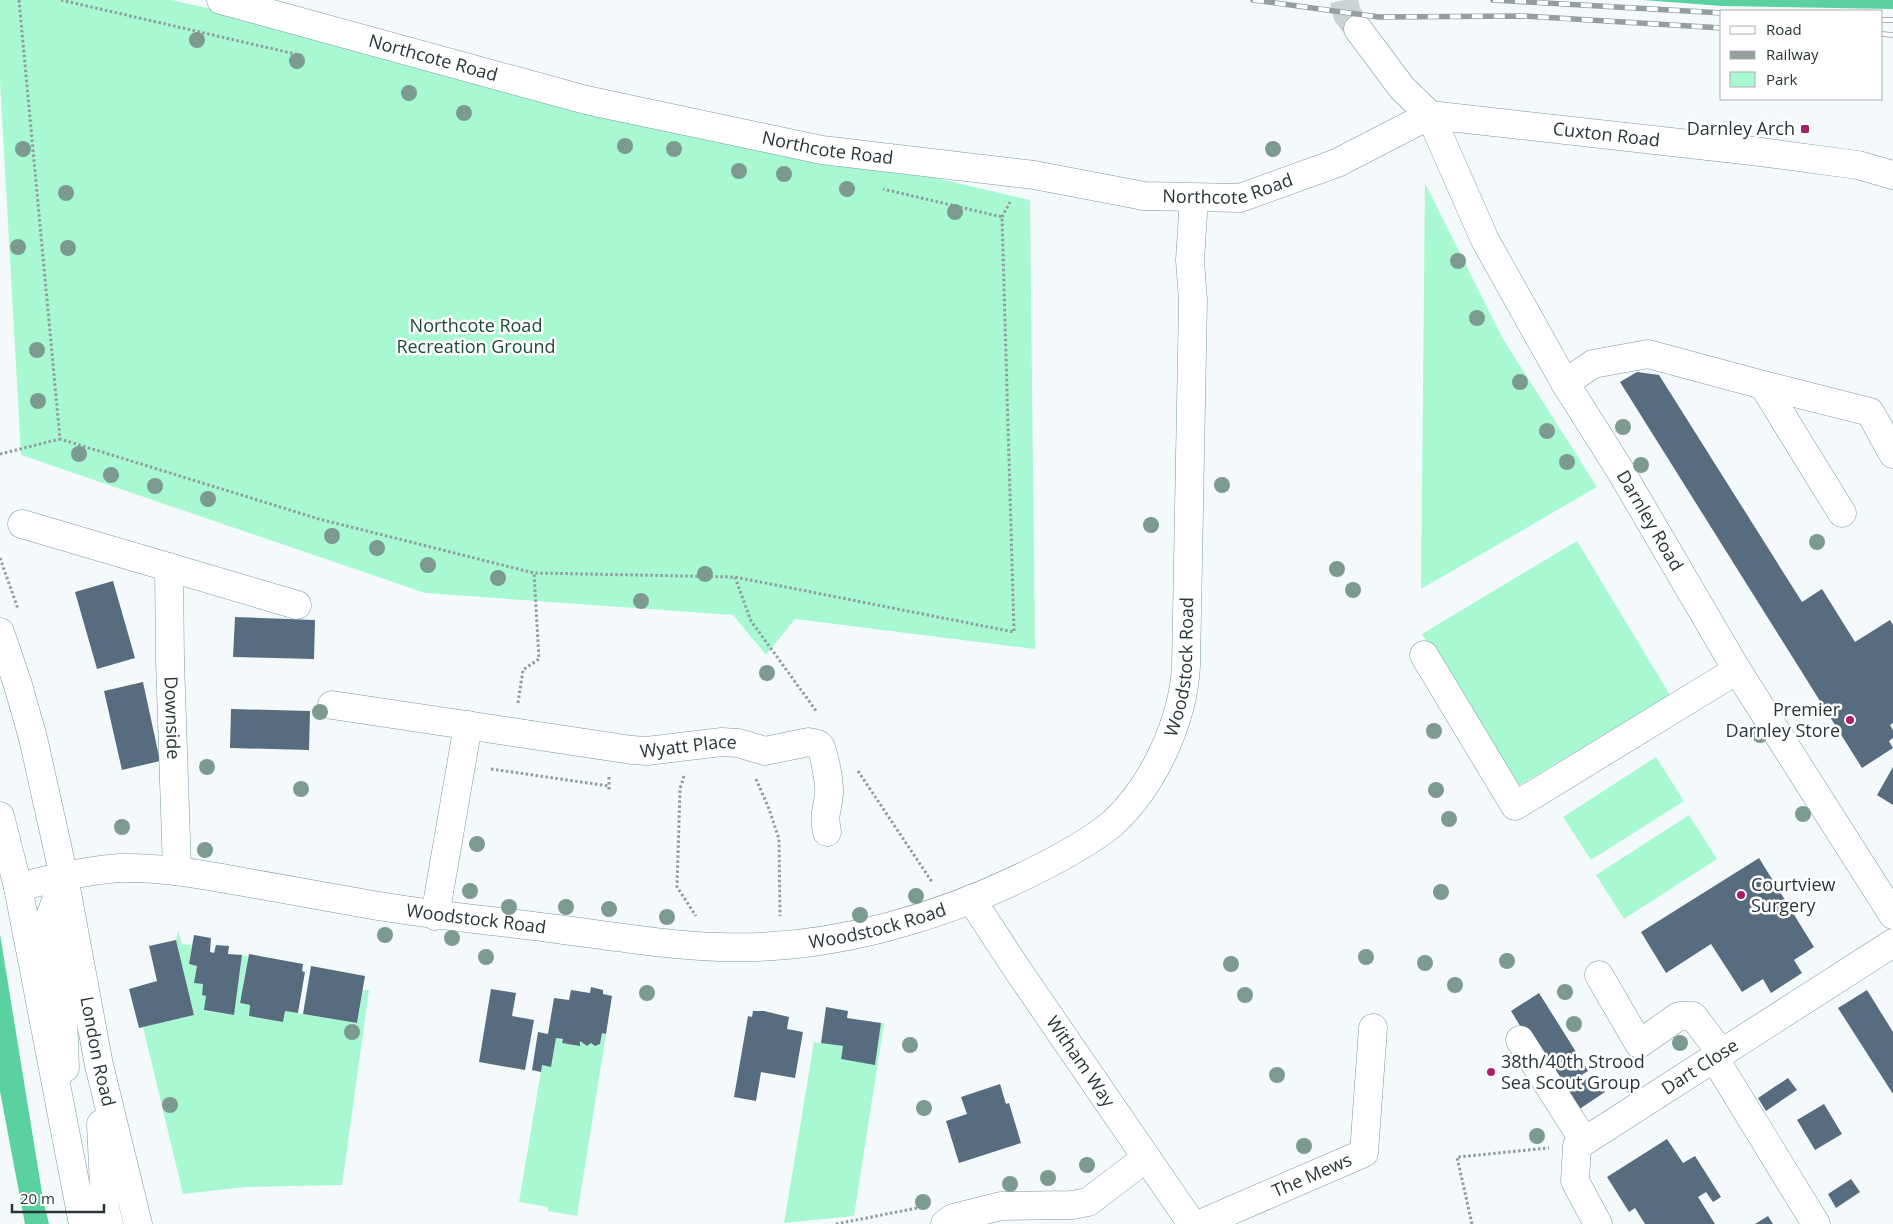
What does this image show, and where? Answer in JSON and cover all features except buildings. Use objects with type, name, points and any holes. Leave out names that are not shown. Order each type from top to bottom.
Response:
[{"type":"street","name":"Northcote Road","points":[[221,0],[586,100],[822,150],[1034,175],[1144,196],[1240,198],[1284,184],[1337,163],[1430,115]]},
{"type":"street","points":[[1358,29],[1402,88],[1430,115]]},
{"type":"street","name":"Cuxton Road","points":[[1430,115],[1761,152],[1858,165],[1893,175]]},
{"type":"street","name":"Darnley Road","points":[[1430,115],[1484,240],[1565,383],[1620,470],[1737,670],[1893,915]]},
{"type":"street","name":"Woodstock Road","points":[[18,887],[79,872],[122,868],[177,870],[435,916],[667,943],[722,947],[756,946],[819,940],[866,932],[936,912],[1001,887],[1073,850],[1115,821],[1140,791],[1173,732],[1179,716],[1185,685],[1193,300],[1191,234],[1194,198]]},
{"type":"street","points":[[1565,383],[1593,364],[1648,354],[1870,412],[1893,454]]},
{"type":"street","points":[[1763,385],[1842,513]]},
{"type":"street","points":[[22,524],[297,605]]},
{"type":"street","name":"Downside","points":[[169,567],[177,870]]},
{"type":"street","name":"London Road","points":[[0,632],[27,714],[64,876],[99,1066],[138,1224]]},
{"type":"street","points":[[1424,655],[1515,806],[1737,670]]},
{"type":"street","name":"Wyatt Place","points":[[332,705],[647,751],[722,742],[738,743],[761,751],[815,743],[820,746],[822,752],[829,789],[824,814],[827,832]]},
{"type":"street","points":[[435,916],[468,725]]},
{"type":"street","name":"London Road","points":[[0,816],[18,887],[83,1224]]},
{"type":"street","name":"London Road","points":[[64,876],[49,920],[63,1015],[68,1150]]},
{"type":"street","name":"Witham Way","points":[[972,899],[976,909],[1192,1224]]},
{"type":"street","name":"Dart Close","points":[[1581,1144],[1719,1057],[1893,943]]},
{"type":"street","points":[[1599,975],[1639,1044],[1679,1016],[1693,1016],[1719,1057],[1816,1224]]},
{"type":"street","name":"The Mews","points":[[1200,1224],[1364,1153],[1374,1028]]},
{"type":"street","points":[[1520,1040],[1581,1144],[1575,1181],[1598,1224]]},
{"type":"street","points":[[99,1066],[105,1208],[109,1224]]},
{"type":"street","points":[[937,1219],[954,1218],[1001,1206],[1084,1203],[1098,1196],[1124,1173],[1146,1158]]},
{"type":"path","points":[[19,0],[60,439]]},
{"type":"path","points":[[61,0],[306,56]]},
{"type":"path","points":[[0,454],[60,439],[319,519],[534,573],[735,577],[1014,632],[1002,217],[876,188]]},
{"type":"path","points":[[513,732],[523,670],[540,659],[534,573]]},
{"type":"path","points":[[488,768],[609,786]]},
{"type":"path","points":[[686,773],[680,789],[677,887],[698,923]]},
{"type":"path","points":[[754,778],[769,809],[779,839],[780,921]]},
{"type":"path","points":[[1472,1224],[1458,1157],[1581,1144]]},
{"type":"path","points":[[836,1224],[937,1219]]},
{"type":"green space","name":"Northcote Road Recreation Ground","points":[[0,0],[172,0],[1030,200],[1035,649],[795,619],[766,655],[733,615],[425,593],[21,455],[0,81]]},
{"type":"green space","points":[[1643,0],[1893,0],[1893,9],[1722,6]]},
{"type":"green space","points":[[1425,183],[1503,339],[1597,487],[1421,589]]},
{"type":"green space","points":[[1577,541],[1670,695],[1515,788],[1422,634]]},
{"type":"green space","points":[[1656,757],[1684,801],[1591,860],[1563,817]]},
{"type":"green space","points":[[1689,815],[1717,859],[1624,919],[1596,875]]},
{"type":"green space","points":[[178,930],[182,944],[192,945],[189,964],[197,966],[195,983],[203,984],[202,995],[206,996],[205,1011],[234,1015],[242,955],[248,957],[240,1003],[250,1005],[249,1016],[283,1022],[285,1011],[357,1023],[363,990],[369,990],[342,1185],[246,1187],[183,1194],[143,1027],[194,1015],[176,940]]},
{"type":"green space","points":[[0,934],[43,1199],[49,1224],[25,1224],[0,1091]]},
{"type":"green space","points":[[881,1023],[884,1023],[854,1216],[784,1223],[814,1042],[843,1046],[841,1059],[875,1064]]},
{"type":"green space","points":[[602,1033],[606,1034],[577,1216],[548,1211],[548,1207],[519,1202],[542,1065],[551,1067],[556,1038],[563,1039],[562,1043],[580,1045],[580,1041],[587,1046],[591,1043],[595,1046],[600,1044]]},
{"type":"tunnel","points":[[1344,0],[1347,14],[1358,29]]},
{"type":"railway","points":[[1253,0],[1379,17],[1523,16],[1720,28]]},
{"type":"railway","points":[[1493,0],[1720,13]]},
{"type":"railway","points":[[1883,20],[1893,20]]},
{"type":"railway","points":[[1883,34],[1893,35]]},
{"type":"place","name":"Darnley Arch","points":[[1805,129]]},
{"type":"place","name":"Premier Darnley Store","points":[[1850,720]]},
{"type":"place","name":"Courtview Surgery","points":[[1741,895]]},
{"type":"place","name":"38th/40th Strood Sea Scout Group","points":[[1491,1072]]}]
